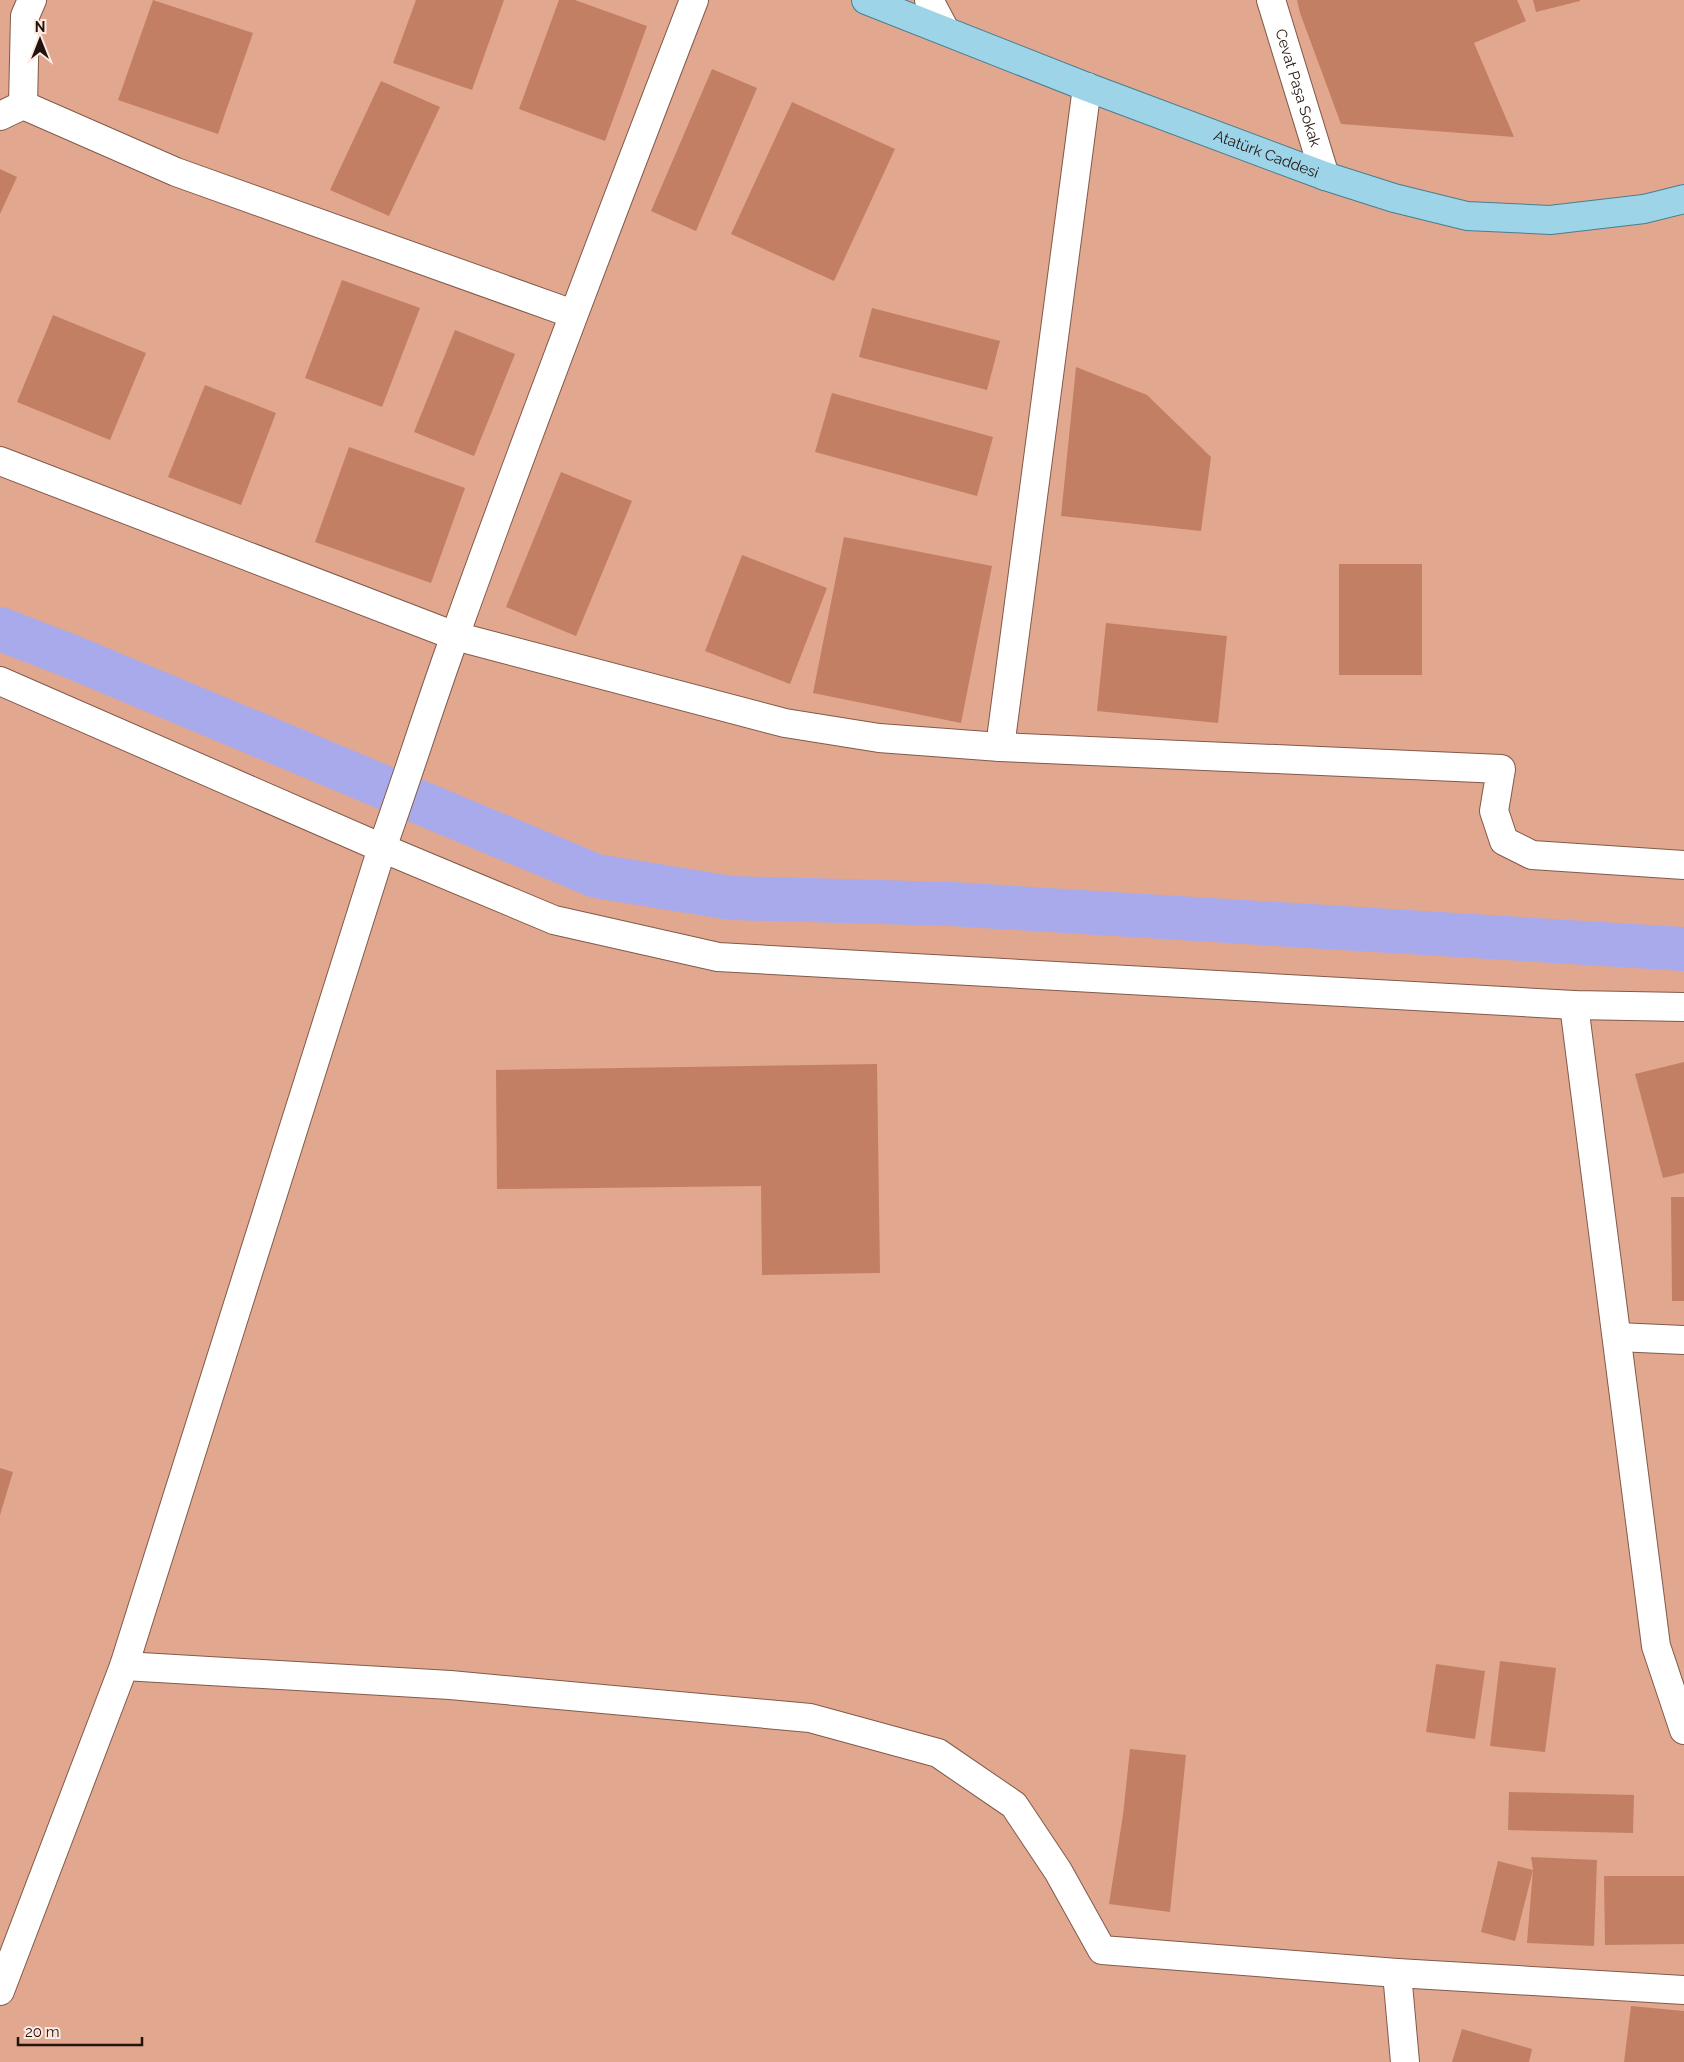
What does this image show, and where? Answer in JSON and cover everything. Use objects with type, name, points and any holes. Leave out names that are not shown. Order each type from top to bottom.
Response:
[{"type":"main road","name":"Atatürk Caddesi","points":[[866,0],[1087,87],[1325,176],[1394,198],[1467,216],[1550,220],[1644,209],[1684,198]]},
{"type":"street","points":[[32,0],[25,16],[12,110],[176,172],[573,314]]},
{"type":"street","points":[[0,1991],[124,1666],[382,848],[417,751],[455,636],[573,314],[694,0]]},
{"type":"street","points":[[929,0],[945,30]]},
{"type":"street","name":"Cevat Paşa Sokak","points":[[1271,0],[1325,176]]},
{"type":"street","points":[[1000,747],[1087,87]]},
{"type":"street","points":[[0,461],[455,636],[785,724],[879,738],[1000,747],[1501,769],[1494,811],[1504,841],[1532,855],[1684,865]]},
{"type":"street","points":[[0,681],[382,848],[554,920],[718,957],[1574,1006],[1684,1007]]},
{"type":"street","points":[[1574,1006],[1656,1646],[1684,1730]]},
{"type":"street","points":[[1617,1337],[1684,1340]]},
{"type":"street","points":[[124,1666],[450,1686],[810,1718],[938,1753],[1014,1805],[1058,1871],[1102,1950],[1397,1973],[1684,1990]]},
{"type":"street","points":[[1397,1973],[1405,2062]]},
{"type":"shaded area","points":[[0,0],[1684,0],[1684,2062],[0,2062]]},
{"type":"building","points":[[153,0],[253,33],[218,134],[118,100]]},
{"type":"building","points":[[416,0],[504,0],[472,90],[393,63]]},
{"type":"building","points":[[559,0],[575,0],[647,26],[605,141],[519,109]]},
{"type":"building","points":[[1297,0],[1517,0],[1526,21],[1474,43],[1514,137],[1341,124],[1300,13]]},
{"type":"building","points":[[1533,0],[1580,0],[1580,1],[1536,12]]},
{"type":"building","points":[[712,69],[757,88],[696,231],[651,211]]},
{"type":"building","points":[[381,81],[440,107],[389,216],[330,190]]},
{"type":"building","points":[[792,102],[895,149],[834,281],[731,234]]},
{"type":"building","points":[[0,169],[17,177],[0,214]]},
{"type":"building","points":[[342,280],[420,308],[382,407],[305,378]]},
{"type":"building","points":[[872,308],[1000,341],[987,390],[859,357]]},
{"type":"building","points":[[53,315],[146,353],[110,440],[17,402]]},
{"type":"building","points":[[455,330],[515,354],[474,456],[414,432]]},
{"type":"building","points":[[1076,367],[1147,395],[1211,457],[1201,531],[1061,516]]},
{"type":"building","points":[[205,385],[276,413],[241,505],[168,477]]},
{"type":"building","points":[[832,393],[993,437],[977,496],[815,452]]},
{"type":"building","points":[[349,447],[465,488],[431,583],[315,542]]},
{"type":"building","points":[[561,472],[632,501],[576,636],[506,607]]},
{"type":"building","points":[[844,537],[992,566],[961,723],[813,693]]},
{"type":"building","points":[[742,555],[827,588],[790,684],[705,651]]},
{"type":"building","points":[[1339,564],[1422,564],[1422,675],[1339,675]]},
{"type":"building","points":[[1106,623],[1227,636],[1218,723],[1097,711]]},
{"type":"building","points":[[1684,1062],[1684,1173],[1663,1178],[1635,1074]]},
{"type":"building","points":[[877,1064],[880,1273],[762,1275],[761,1186],[497,1189],[496,1070]]},
{"type":"building","points":[[1671,1197],[1684,1197],[1684,1301],[1672,1301]]},
{"type":"building","points":[[0,1468],[13,1472],[0,1515]]},
{"type":"building","points":[[1500,1661],[1556,1668],[1545,1752],[1490,1746]]},
{"type":"building","points":[[1436,1664],[1485,1671],[1475,1739],[1426,1732]]},
{"type":"building","points":[[1130,1749],[1186,1755],[1170,1912],[1109,1904],[1123,1815]]},
{"type":"building","points":[[1509,1792],[1634,1795],[1633,1833],[1508,1830]]},
{"type":"building","points":[[1531,1857],[1597,1860],[1594,1946],[1527,1943],[1533,1869]]},
{"type":"building","points":[[1498,1861],[1533,1870],[1515,1941],[1481,1932]]},
{"type":"building","points":[[1604,1876],[1684,1876],[1684,1944],[1605,1945]]},
{"type":"building","points":[[1631,2006],[1684,2011],[1684,2062],[1624,2062]]},
{"type":"building","points":[[1462,2029],[1532,2049],[1529,2062],[1452,2062]]},
{"type":"waterway","points":[[0,629],[70,656],[596,876],[731,898],[951,904],[1684,949]]}]
